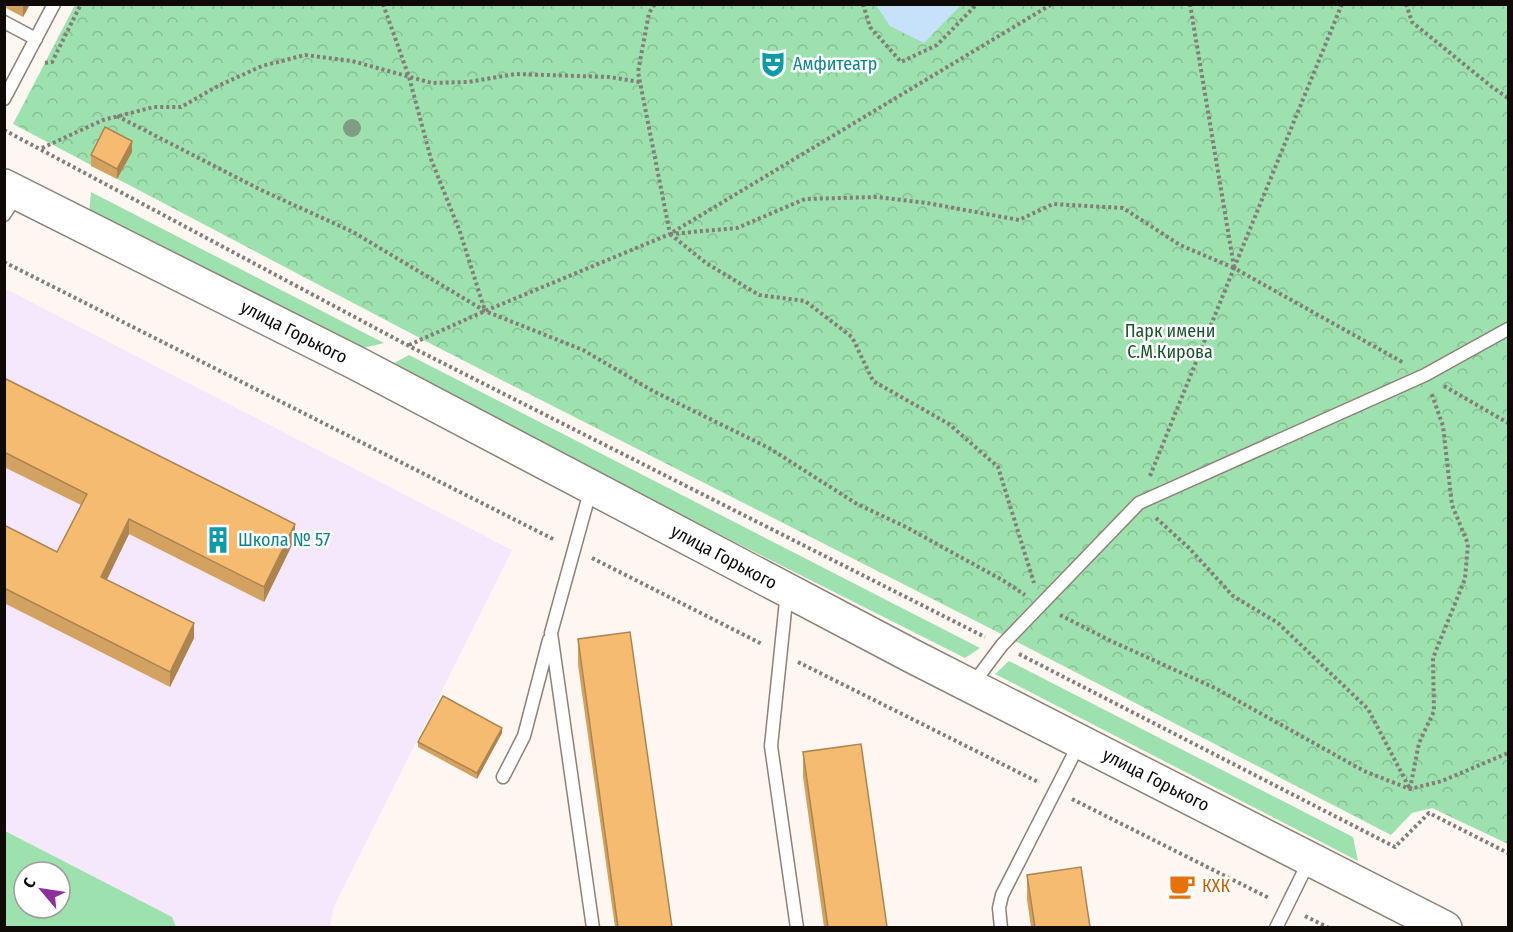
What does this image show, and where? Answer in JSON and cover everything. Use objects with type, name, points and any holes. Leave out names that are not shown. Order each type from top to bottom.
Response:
[{"type":"street","name":"улица Горького","points":[[9,198],[358,364],[972,686],[1445,927]]},
{"type":"lane","points":[[4,99],[54,4]]},
{"type":"lane","points":[[4,22],[36,39]]},
{"type":"lane","points":[[972,686],[1002,645],[1139,503],[1425,375],[1509,329]]},
{"type":"lane","points":[[503,777],[524,736],[591,487]]},
{"type":"lane","points":[[787,590],[771,746],[797,927]]},
{"type":"lane","points":[[551,633],[593,927]]},
{"type":"lane","points":[[1001,927],[999,908],[1002,895],[1080,741]]},
{"type":"lane","points":[[1276,927],[1310,859]]},
{"type":"path","points":[[383,4],[409,77],[431,159],[460,232],[485,311]]},
{"type":"path","points":[[655,4],[649,13],[638,72],[670,234],[706,263],[759,294],[805,301],[852,337],[873,381],[949,423],[998,467],[1041,605]]},
{"type":"path","points":[[864,4],[870,27],[902,62],[938,45],[977,4]]},
{"type":"path","points":[[409,346],[485,311],[670,234],[1052,4]]},
{"type":"path","points":[[1190,4],[1234,268]]},
{"type":"path","points":[[1342,4],[1139,503],[1190,548],[1233,596],[1278,623],[1368,709],[1410,789]]},
{"type":"path","points":[[1406,4],[1412,22],[1492,87],[1509,98]]},
{"type":"path","points":[[41,148],[103,120],[154,107],[181,107],[218,86],[262,66],[305,55],[352,61],[432,83],[468,82],[515,75],[609,78],[640,82]]},
{"type":"path","points":[[117,116],[259,189],[354,232],[485,311],[583,350],[653,391],[769,448],[857,504],[906,527],[994,575],[1041,605],[1111,641],[1215,688],[1364,771],[1410,789],[1442,781],[1509,753]]},
{"type":"path","points":[[4,130],[409,346],[1002,645],[1395,847],[1430,813],[1509,853]]},
{"type":"path","points":[[670,234],[737,228],[805,199],[876,197],[1019,220],[1053,204],[1124,208],[1180,244],[1234,268],[1509,423]]},
{"type":"path","points":[[4,262],[1329,927]]},
{"type":"path","points":[[1410,789],[1419,743],[1434,711],[1433,658],[1466,579],[1468,544],[1452,505],[1443,426],[1425,375]]},
{"type":"shaded area","points":[[4,288],[512,550],[334,906],[330,927],[5,927]]},
{"type":"green space","name":"Парк имени С.М.Кирова","points":[[75,5],[1508,5],[1508,844],[1432,808],[1412,813],[1391,835],[435,346],[13,124]]},
{"type":"green space","points":[[91,192],[384,343],[359,349],[89,213]]},
{"type":"green space","points":[[409,355],[980,648],[965,658],[387,367]]},
{"type":"green space","points":[[1009,661],[1353,837],[1358,861],[995,674]]},
{"type":"green space","points":[[5,831],[61,860],[12,860],[12,920],[72,920],[72,866],[172,917],[176,927],[5,927]]},
{"type":"water","points":[[876,5],[961,5],[924,43],[890,26]]},
{"type":"building","points":[[105,127],[132,141],[117,169],[91,155]]},
{"type":"building","name":"Школа № 57","points":[[4,378],[295,524],[264,587],[129,519],[101,577],[194,623],[170,672],[4,588],[4,525],[57,552],[87,494],[4,452]]},
{"type":"building","points":[[630,632],[672,927],[618,927],[578,639]]},
{"type":"building","points":[[443,696],[502,728],[477,773],[418,742]]},
{"type":"building","points":[[861,744],[887,927],[828,927],[803,752]]},
{"type":"building","points":[[1081,867],[1090,927],[1035,927],[1027,875]]},
{"type":"place","name":"Амфитеатр","points":[[773,64]]},
{"type":"place","name":"Школа № 57","points":[[218,540]]},
{"type":"place","name":"КХК","points":[[1182,886]]}]
